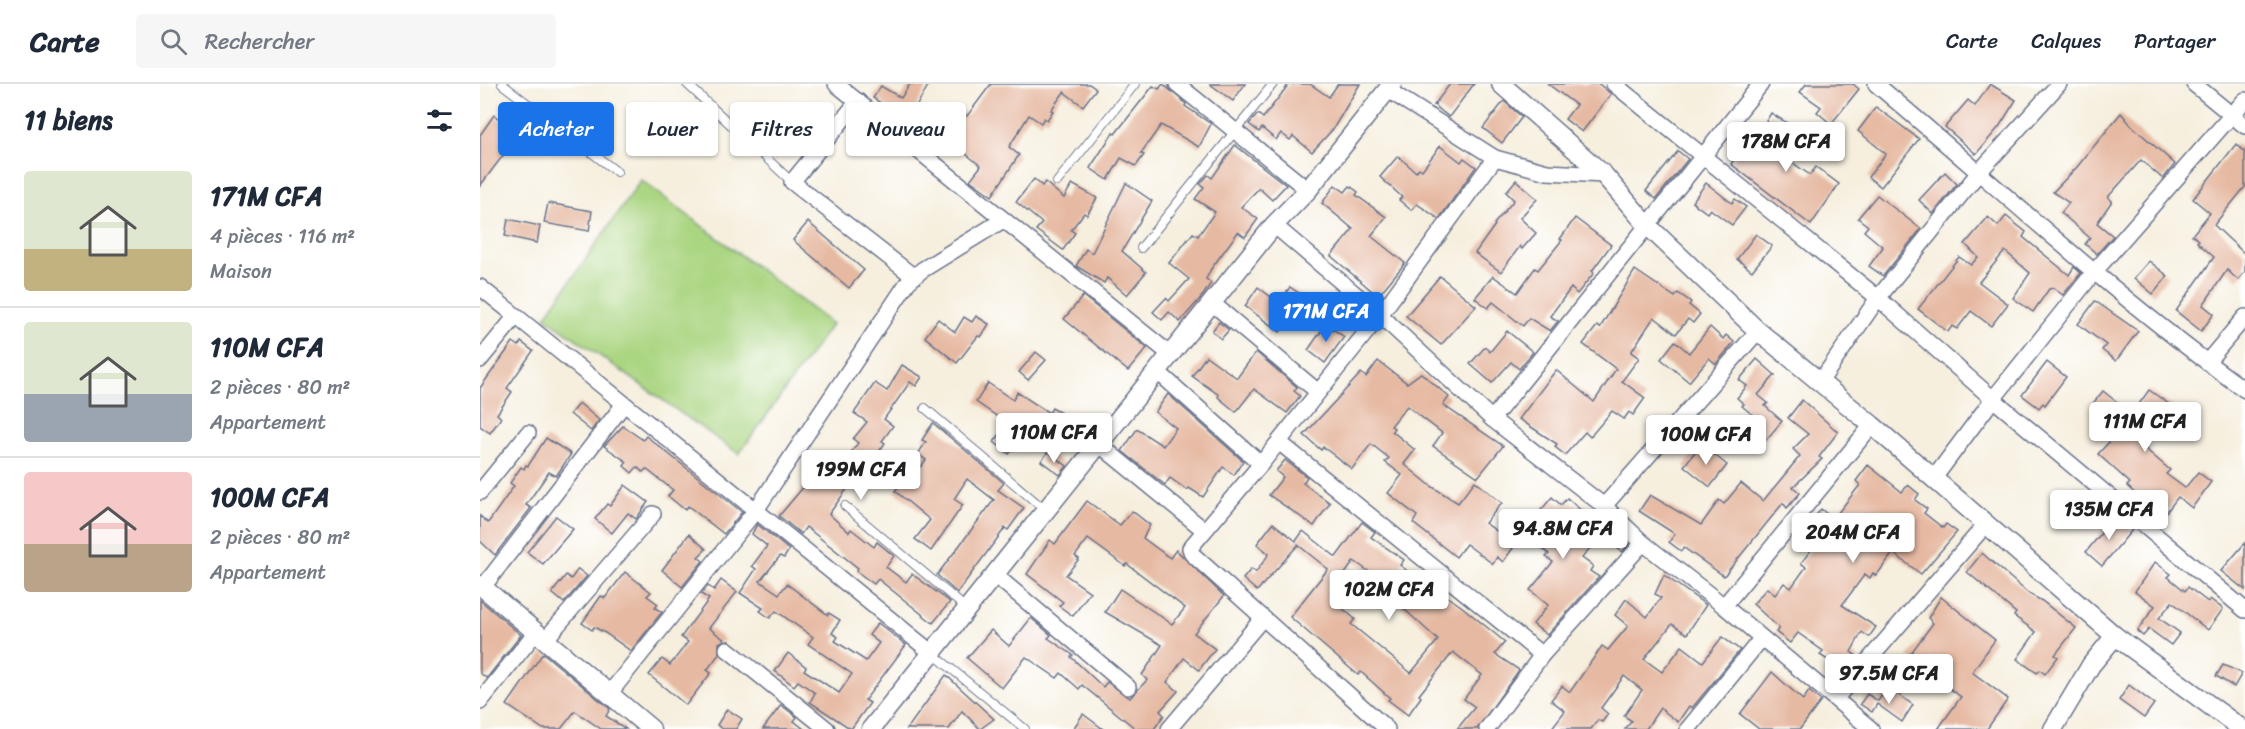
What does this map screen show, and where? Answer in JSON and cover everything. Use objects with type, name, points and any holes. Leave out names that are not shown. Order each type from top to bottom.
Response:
[{"type":"street","points":[[836,84],[858,102]]},
{"type":"street","points":[[1177,84],[1308,190]]},
{"type":"street","points":[[1501,84],[1604,175],[1647,225],[1758,331],[1987,523],[2115,636],[2240,729]]},
{"type":"street","points":[[1614,84],[1878,298],[1993,399],[2245,610]]},
{"type":"street","points":[[1492,419],[1761,84]]},
{"type":"street","points":[[1876,84],[2095,271],[2207,363],[2245,390]]},
{"type":"street","points":[[1820,382],[1878,298],[1980,171],[2059,84]]},
{"type":"street","points":[[2194,84],[2245,126]]},
{"type":"street","points":[[871,729],[1274,225],[1308,190],[1390,87],[1495,158],[1547,172],[1604,175]]},
{"type":"street","points":[[1934,478],[1993,399],[2095,271],[2245,100]]},
{"type":"street","points":[[846,117],[792,182],[913,276]]},
{"type":"street","points":[[924,156],[1171,355]]},
{"type":"street","points":[[1387,729],[1192,554],[1191,545],[1262,464],[1380,315],[1495,158]]},
{"type":"street","points":[[609,694],[756,510],[913,276],[1003,220]]},
{"type":"street","points":[[1274,225],[1380,315],[1492,419],[1604,506],[1643,543],[1724,606],[1871,729]]},
{"type":"street","points":[[480,287],[932,653]]},
{"type":"street","points":[[1212,303],[1318,392]]},
{"type":"street","points":[[480,360],[516,316]]},
{"type":"street","points":[[2207,363],[2245,317]]},
{"type":"street","points":[[1604,506],[1758,331]]},
{"type":"street","points":[[1158,372],[1262,464]]},
{"type":"street","points":[[624,404],[482,586],[651,729]]},
{"type":"street","points":[[1724,606],[1872,425]]},
{"type":"street","points":[[480,492],[528,433]]},
{"type":"street","points":[[1279,442],[1542,655]]},
{"type":"street","points":[[1100,445],[1204,530]]},
{"type":"street","points":[[480,702],[653,514]]},
{"type":"street","points":[[1836,698],[1987,523]]},
{"type":"street","points":[[1487,729],[1542,655],[1643,543]]},
{"type":"street","points":[[995,575],[1128,687]]},
{"type":"street","points":[[1169,729],[1262,619]]},
{"type":"street","points":[[2052,729],[2091,665],[2115,636]]},
{"type":"street","points":[[1688,729],[1761,639]]},
{"type":"street","points":[[727,649],[827,729]]},
{"type":"lane","points":[[502,84],[617,172]]},
{"type":"lane","points":[[687,84],[792,182]]},
{"type":"lane","points":[[1057,182],[1135,84]]},
{"type":"lane","points":[[1142,248],[1273,84]]},
{"type":"lane","points":[[925,408],[1046,511]]},
{"type":"lane","points":[[845,506],[967,609]]},
{"type":"lane","points":[[932,653],[1025,729]]},
{"type":"green space","points":[[641,180],[832,324],[739,454],[545,317]]},
{"type":"building","points":[[910,84],[929,84],[919,102],[879,102],[873,98],[881,86],[901,98]]},
{"type":"building","points":[[991,84],[1089,84],[1096,89],[1083,106],[1064,92],[1047,120],[1044,118],[1041,123],[1029,115],[1009,147],[1019,155],[992,196],[970,180],[981,166],[966,154],[967,116]]},
{"type":"building","points":[[1163,84],[1186,104],[1185,106],[1211,124],[1199,147],[1161,125],[1141,153],[1144,155],[1136,166],[1121,158],[1108,180],[1090,168],[1113,133],[1115,134],[1153,86],[1159,89]]},
{"type":"building","points":[[1210,84],[1245,84],[1233,101]]},
{"type":"building","points":[[1289,84],[1310,84],[1329,97],[1338,84],[1360,84],[1333,129],[1312,152],[1293,136],[1290,140],[1281,133],[1276,140],[1262,128],[1259,132],[1249,124],[1258,114],[1263,118]]},
{"type":"building","points":[[1450,84],[1474,84],[1449,117],[1434,105]]},
{"type":"building","points":[[1548,84],[1599,84],[1611,94],[1582,132],[1565,119],[1576,105]]},
{"type":"building","points":[[1806,84],[1853,84],[1859,89],[1831,124],[1817,112],[1821,107],[1800,92]]},
{"type":"building","points":[[1990,84],[2016,100],[1999,127],[1976,154],[1945,127],[1968,100],[1975,106]]},
{"type":"building","points":[[1504,101],[1522,117],[1502,143],[1483,128]]},
{"type":"building","points":[[1876,107],[1919,139],[1881,187],[1868,177],[1886,154],[1858,131]]},
{"type":"building","points":[[1771,113],[1798,130],[1779,153],[1810,175],[1816,167],[1839,184],[1811,225],[1731,164],[1739,152],[1745,157],[1755,142],[1759,145],[1772,126],[1766,121]]},
{"type":"building","points":[[2121,113],[2131,125],[2175,164],[2163,179],[2141,160],[2108,197],[2112,201],[2097,223],[2113,236],[2097,254],[2085,244],[2090,238],[2061,213],[2069,203],[2053,192],[2077,167]]},
{"type":"building","points":[[494,115],[498,118],[498,156],[502,156],[480,186],[480,135]]},
{"type":"building","points":[[2236,144],[2245,152],[2245,187],[2214,225],[2245,254],[2245,272],[2238,280],[2227,270],[2203,305],[2214,314],[2201,331],[2176,311],[2214,257],[2192,235],[2210,213],[2193,199]]},
{"type":"building","points":[[1235,145],[1286,185],[1272,200],[1259,188],[1241,207],[1258,219],[1245,237],[1238,232],[1211,269],[1206,279],[1211,283],[1204,294],[1180,322],[1169,312],[1162,320],[1153,312],[1166,298],[1169,301],[1189,279],[1169,263],[1193,233],[1198,236],[1215,212],[1195,199],[1204,187],[1200,184],[1208,175],[1212,178]]},
{"type":"building","points":[[1440,146],[1461,162],[1464,158],[1476,167],[1439,219],[1417,204],[1411,210],[1399,200],[1402,197],[1380,177],[1398,156],[1416,172],[1419,168],[1422,170]]},
{"type":"building","points":[[1678,151],[1688,159],[1656,199],[1646,191]]},
{"type":"building","points":[[1945,172],[1957,184],[1933,214],[1919,200]]},
{"type":"building","points":[[1034,179],[1042,186],[1045,182],[1064,198],[1072,184],[1097,198],[1087,215],[1084,213],[1071,230],[1075,233],[1063,250],[1036,230],[1042,223],[1016,202]]},
{"type":"building","points":[[1516,180],[1537,199],[1520,218],[1536,233],[1522,249],[1520,246],[1501,272],[1475,253],[1494,224],[1514,200],[1506,192]]},
{"type":"building","points":[[1126,183],[1152,201],[1122,251],[1146,272],[1127,295],[1107,278],[1104,283],[1076,266],[1086,249],[1092,253]]},
{"type":"building","points":[[1706,183],[1732,203],[1735,199],[1746,207],[1732,225],[1710,209],[1707,213],[1692,202]]},
{"type":"building","points":[[1335,185],[1345,192],[1350,186],[1358,192],[1356,195],[1386,217],[1371,236],[1405,263],[1378,296],[1331,256],[1353,229],[1322,203]]},
{"type":"building","points":[[1877,195],[1921,229],[1883,276],[1869,266],[1883,247],[1864,231],[1868,226],[1858,218]]},
{"type":"building","points":[[548,203],[592,211],[589,231],[544,223]]},
{"type":"building","points":[[2006,216],[2026,232],[2023,237],[2069,275],[2074,267],[2081,273],[2063,295],[2053,288],[2049,289],[2033,312],[2013,298],[2030,273],[2005,251],[1979,282],[2008,304],[1991,326],[1971,311],[1957,329],[1952,326],[1948,332],[1918,309],[1959,257],[1971,265],[1978,257],[1965,244],[1988,217],[1998,226]]},
{"type":"building","points":[[1575,218],[1611,245],[1592,271],[1594,273],[1577,294],[1571,288],[1550,316],[1558,321],[1550,331],[1529,318],[1523,326],[1493,302],[1488,308],[1475,298],[1493,276],[1517,293],[1535,268],[1538,270],[1562,240],[1560,239]]},
{"type":"building","points":[[508,219],[540,226],[537,243],[505,236]]},
{"type":"building","points":[[808,222],[864,270],[849,288],[793,240]]},
{"type":"building","points":[[1756,234],[1772,246],[1752,271],[1737,259]]},
{"type":"building","points":[[2149,261],[2168,276],[2153,294],[2134,278]]},
{"type":"building","points":[[1635,270],[1675,297],[1678,293],[1691,302],[1689,305],[1700,314],[1693,323],[1688,319],[1676,334],[1654,317],[1631,352],[1639,358],[1622,381],[1645,398],[1633,415],[1629,412],[1624,419],[1612,411],[1590,437],[1585,432],[1565,455],[1555,447],[1557,444],[1519,419],[1556,370],[1594,402],[1616,369],[1583,344],[1597,326],[1600,328]]},
{"type":"building","points":[[1440,276],[1476,306],[1441,345],[1406,316]]},
{"type":"building","points":[[1258,287],[1279,303],[1290,287],[1310,301],[1301,313],[1296,310],[1280,332],[1245,306]]},
{"type":"building","points":[[1083,296],[1147,348],[1128,371],[1064,319]]},
{"type":"building","points":[[2095,301],[2138,331],[2116,361],[2102,350],[2106,345],[2078,324]]},
{"type":"building","points":[[976,316],[989,324],[981,337],[978,336],[957,363],[925,337],[938,319],[955,332],[964,317],[972,322]]},
{"type":"building","points":[[1219,322],[1229,330],[1221,339],[1212,331]]},
{"type":"building","points":[[1326,324],[1344,337],[1325,363],[1308,350]]},
{"type":"building","points":[[1710,327],[1723,339],[1726,335],[1734,342],[1716,364],[1709,358],[1689,382],[1661,359],[1675,341],[1689,353]]},
{"type":"building","points":[[1507,331],[1533,352],[1519,369],[1511,362],[1492,383],[1470,364],[1485,347],[1490,352]]},
{"type":"building","points":[[513,342],[519,346],[521,342],[533,351],[507,388],[512,392],[497,414],[501,418],[490,433],[480,426],[480,388]]},
{"type":"building","points":[[1036,352],[1046,360],[1028,380],[1019,372]]},
{"type":"building","points":[[1256,352],[1297,387],[1294,391],[1300,396],[1287,413],[1254,389],[1236,412],[1218,397],[1219,395],[1192,376],[1206,356],[1237,378]]},
{"type":"building","points":[[1757,359],[1775,375],[1758,395],[1768,403],[1765,406],[1782,421],[1766,440],[1752,428],[1759,420],[1742,406],[1744,404],[1737,398],[1747,386],[1739,380]]},
{"type":"building","points":[[1378,361],[1407,383],[1421,373],[1449,397],[1443,405],[1503,446],[1478,477],[1433,446],[1442,433],[1407,406],[1391,426],[1394,428],[1392,431],[1415,450],[1404,464],[1431,486],[1458,503],[1475,481],[1502,503],[1485,523],[1504,536],[1501,540],[1513,548],[1503,562],[1497,557],[1493,564],[1466,544],[1456,557],[1413,523],[1417,516],[1388,493],[1402,475],[1385,462],[1389,458],[1371,444],[1352,469],[1323,447],[1321,450],[1304,435],[1361,373],[1366,377]]},
{"type":"building","points":[[2047,362],[2066,377],[2045,405],[2043,403],[2039,408],[2022,395]]},
{"type":"building","points":[[902,365],[922,377],[916,386],[910,382],[884,419],[893,426],[882,441],[885,443],[861,478],[857,475],[829,514],[849,532],[851,529],[874,547],[877,542],[894,556],[886,567],[906,582],[912,574],[950,602],[933,623],[878,579],[874,584],[856,571],[858,568],[806,527],[801,534],[779,516],[811,478],[806,474],[819,456],[838,470],[858,443],[853,439],[867,422],[854,413],[875,383],[887,391]]},
{"type":"building","points":[[988,383],[1013,400],[1017,392],[1049,413],[1052,408],[1063,414],[1048,440],[1028,429],[1009,454],[994,442],[1008,424],[976,402]]},
{"type":"building","points":[[2149,390],[2176,409],[2167,423],[2165,421],[2142,446],[2170,470],[2166,474],[2185,488],[2198,472],[2211,482],[2192,508],[2178,497],[2165,514],[2157,507],[2154,511],[2127,486],[2130,483],[2098,454],[2120,430],[2091,406],[2103,391],[2132,414]]},
{"type":"building","points":[[1168,394],[1243,461],[1234,475],[1223,467],[1203,497],[1189,488],[1187,490],[1170,478],[1165,485],[1122,451],[1137,429],[1163,446],[1176,428],[1155,412]]},
{"type":"building","points":[[1802,400],[1838,432],[1819,457],[1822,459],[1793,487],[1800,493],[1787,508],[1783,503],[1724,576],[1684,548],[1681,551],[1669,542],[1675,534],[1639,511],[1650,495],[1701,525],[1719,500],[1724,504],[1741,483],[1763,501],[1800,456],[1793,449],[1808,434],[1788,418]]},
{"type":"building","points":[[579,403],[599,420],[591,431],[570,414]]},
{"type":"building","points":[[933,423],[1004,483],[998,490],[1024,508],[1008,530],[1005,528],[957,593],[937,575],[994,500],[967,479],[954,499],[963,505],[931,551],[915,539],[930,520],[895,491],[902,482],[906,485],[926,460],[918,454],[926,442],[922,440]]},
{"type":"building","points":[[623,426],[643,440],[646,436],[742,512],[724,534],[688,506],[685,510],[668,496],[673,490],[646,469],[643,472],[637,467],[632,473],[624,466],[627,462],[604,446]]},
{"type":"building","points":[[546,438],[571,454],[556,476],[549,472],[526,505],[531,508],[495,555],[480,541],[480,516],[488,523],[514,486],[510,483],[521,467],[524,469],[526,465],[528,466]]},
{"type":"building","points":[[1701,444],[1727,465],[1710,487],[1684,466]]},
{"type":"building","points":[[1048,452],[1067,466],[1060,475],[1041,461]]},
{"type":"building","points":[[1285,460],[1307,477],[1303,483],[1330,503],[1314,526],[1269,495],[1283,477],[1276,471]]},
{"type":"building","points":[[1868,465],[1902,492],[1908,485],[1919,494],[1915,500],[1927,509],[1924,513],[1943,528],[1946,524],[1957,532],[1921,574],[1893,553],[1876,576],[1873,573],[1870,578],[1865,574],[1842,605],[1876,627],[1869,637],[1862,632],[1851,652],[1858,657],[1846,672],[1820,655],[1823,651],[1798,633],[1790,643],[1776,632],[1779,628],[1753,604],[1767,588],[1775,595],[1784,583],[1791,588],[1806,567],[1801,563],[1811,550],[1807,547],[1817,535],[1807,527],[1821,509],[1833,519],[1860,485],[1856,481]]},
{"type":"building","points":[[625,485],[648,502],[636,519],[628,513],[612,533],[595,519],[607,504],[610,506]]},
{"type":"building","points":[[1552,497],[1561,505],[1567,498],[1584,513],[1580,517],[1601,534],[1582,558],[1593,566],[1590,571],[1599,577],[1547,635],[1533,624],[1548,605],[1530,590],[1553,562],[1546,557],[1549,554],[1531,538],[1536,533],[1528,526]]},
{"type":"building","points":[[1087,501],[1120,525],[1132,511],[1150,525],[1143,538],[1170,558],[1176,550],[1224,596],[1194,633],[1215,649],[1199,670],[1184,658],[1167,682],[1178,691],[1160,711],[1164,715],[1154,729],[1136,729],[1082,685],[1079,689],[1061,673],[1057,678],[1026,657],[1002,688],[967,658],[991,630],[1009,646],[1031,618],[1051,635],[1048,638],[1073,655],[1071,657],[1103,687],[1107,682],[1130,698],[1147,680],[1142,675],[1162,645],[1105,612],[1120,589],[1172,624],[1185,608],[1127,564],[1125,566],[1088,539],[1075,556],[1079,559],[1066,575],[1090,592],[1073,616],[1059,606],[1063,602],[1027,574],[1050,540],[1055,544]]},
{"type":"building","points":[[556,516],[573,529],[543,564],[527,552]]},
{"type":"building","points":[[2115,516],[2132,530],[2102,566],[2086,552]]},
{"type":"building","points":[[1362,522],[1375,532],[1371,537],[1404,560],[1400,565],[1435,594],[1438,590],[1461,606],[1505,642],[1495,654],[1519,670],[1477,729],[1457,729],[1475,707],[1464,699],[1482,675],[1453,652],[1419,695],[1421,697],[1408,715],[1388,700],[1390,698],[1361,672],[1358,675],[1290,617],[1328,569],[1298,545],[1257,591],[1243,579],[1251,569],[1256,572],[1269,554],[1257,544],[1273,523],[1296,541],[1303,531],[1336,557]],"holes":[[[1354,561],[1397,591],[1391,597],[1438,640],[1411,673],[1351,624],[1355,619],[1334,601],[1345,587],[1339,582]]]},
{"type":"building","points":[[757,524],[789,550],[784,558],[780,556],[760,581],[779,594],[787,584],[828,615],[829,613],[840,620],[832,633],[838,637],[835,641],[866,661],[879,643],[869,635],[878,623],[906,645],[865,700],[870,703],[851,729],[810,702],[815,693],[798,681],[794,686],[775,671],[788,653],[806,667],[804,670],[839,693],[852,674],[808,644],[813,637],[776,611],[770,618],[760,611],[763,608],[740,593],[756,569],[752,566],[767,546],[752,534]]},
{"type":"building","points":[[1611,528],[1629,544],[1622,552],[1604,537]]},
{"type":"building","points":[[689,534],[706,549],[698,557],[703,561],[682,587],[662,570]]},
{"type":"building","points":[[2245,543],[2245,590],[2221,571]]},
{"type":"building","points":[[1982,553],[2029,594],[2042,601],[2076,628],[2055,655],[2058,657],[2045,674],[2040,670],[2037,673],[2017,659],[2036,632],[2014,616],[2016,613],[1967,572]]},
{"type":"building","points":[[2155,562],[2171,574],[2168,577],[2185,591],[2188,587],[2208,602],[2210,599],[2223,609],[2208,630],[2172,602],[2159,618],[2180,633],[2171,645],[2149,629],[2143,636],[2137,631],[2155,606],[2135,591]]},
{"type":"building","points":[[578,569],[587,576],[564,603],[552,593],[566,575],[571,579]]},
{"type":"building","points":[[625,572],[651,592],[647,596],[658,604],[655,608],[662,612],[631,651],[605,633],[594,627],[592,630],[582,623],[601,596],[605,598]]},
{"type":"building","points":[[1664,575],[1706,605],[1687,634],[1672,624],[1644,659],[1662,672],[1682,646],[1703,662],[1722,637],[1740,650],[1692,708],[1689,706],[1678,722],[1660,708],[1646,729],[1625,729],[1632,721],[1624,716],[1642,690],[1624,676],[1601,708],[1608,714],[1602,722],[1598,720],[1591,729],[1551,729],[1565,711],[1551,700],[1562,686],[1570,692],[1602,646],[1608,650],[1628,626],[1615,615],[1626,599],[1647,617],[1661,598],[1655,594]]},
{"type":"building","points":[[721,580],[737,592],[709,628],[725,640],[719,643],[719,654],[707,670],[711,673],[686,705],[649,675],[662,659],[670,665],[688,642],[681,637],[709,599],[701,594],[708,586],[714,590]]},
{"type":"building","points":[[1941,597],[1995,640],[1972,672],[2008,699],[1987,729],[1938,729],[1961,697],[1908,657],[1933,623],[1928,618]]},
{"type":"building","points":[[480,600],[521,635],[487,678],[480,673]]},
{"type":"building","points":[[543,653],[610,709],[606,716],[626,729],[601,729],[575,711],[561,729],[543,729],[507,705]]},
{"type":"building","points":[[2223,665],[2242,673],[2234,687],[2216,676]]},
{"type":"building","points":[[1772,672],[1803,700],[1809,691],[1821,701],[1800,729],[1759,729],[1740,714]]},
{"type":"building","points":[[946,675],[994,719],[980,729],[962,711],[949,729],[907,729]]},
{"type":"building","points":[[2129,685],[2154,704],[2144,718],[2119,700]]},
{"type":"building","points":[[1895,692],[1913,705],[1902,722],[1877,704],[1872,712],[1860,704],[1867,694],[1878,701],[1883,694],[1890,699]]},
{"type":"building","points":[[781,705],[797,717],[794,721],[804,729],[763,729]]},
{"type":"building","points":[[727,709],[742,719],[736,729],[723,729],[717,725]]},
{"type":"building","points":[[1083,714],[1103,729],[1073,729]]}]
